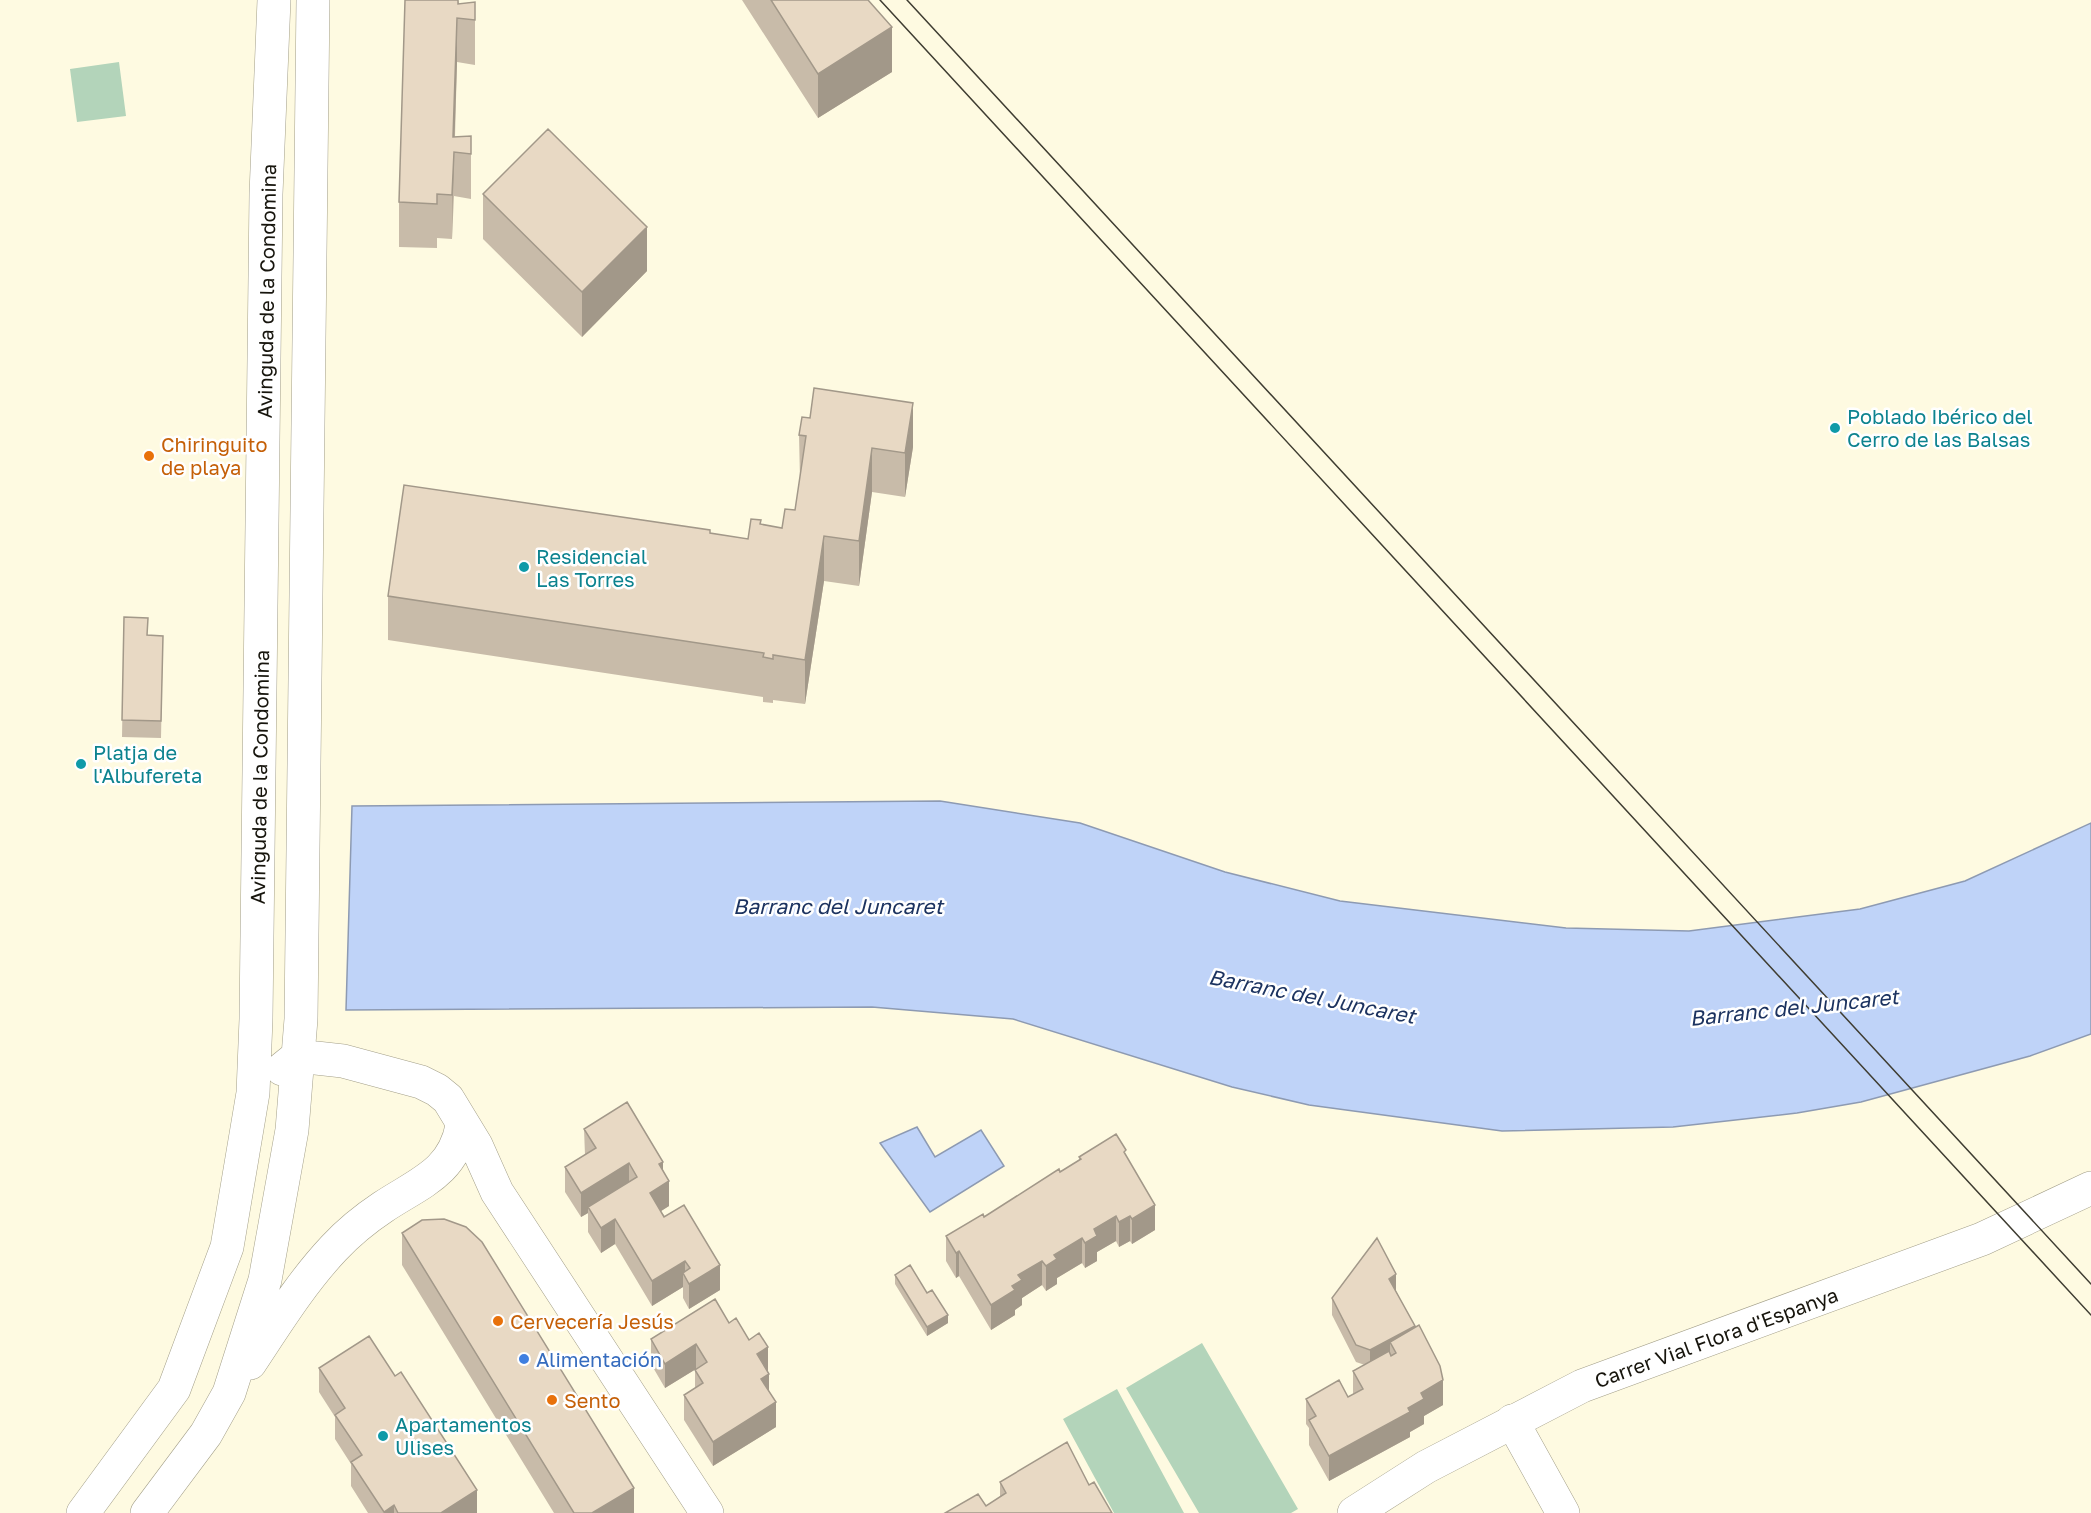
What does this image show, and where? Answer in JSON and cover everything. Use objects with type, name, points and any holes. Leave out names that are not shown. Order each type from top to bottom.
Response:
[{"type":"main road","name":"Avinguda de la Condomina","points":[[82,1513],[174,1389],[227,1247],[253,1094],[256,1019],[266,194],[274,0]]},
{"type":"main road","points":[[229,1393],[265,1280],[292,1130],[301,1019],[313,0]]},
{"type":"main road","points":[[253,1094],[298,1056],[343,1061],[422,1082],[448,1099],[486,1163],[497,1192],[707,1513]]},
{"type":"main road","points":[[147,1513],[206,1434],[229,1393],[299,1290],[334,1247],[380,1209],[439,1171],[453,1154],[462,1126]]},
{"type":"main road","points":[[439,1171],[471,1179],[497,1192]]},
{"type":"main road","name":"Carrer Vial Flora d'Espanya","points":[[1354,1513],[1426,1467],[1582,1386],[1982,1239],[2091,1188]]},
{"type":"main road","points":[[1512,1421],[1563,1513]]},
{"type":"green space","points":[[119,62],[126,116],[77,122],[70,69]]},
{"type":"green space","points":[[1202,1343],[1298,1509],[1291,1513],[1199,1513],[1126,1388]]},
{"type":"green space","points":[[1117,1389],[1184,1513],[1114,1513],[1063,1419]]},
{"type":"water","name":"Barranc del Juncaret","points":[[940,801],[1080,823],[1225,872],[1340,901],[1566,928],[1689,931],[1860,909],[1965,881],[2091,823],[2091,1034],[2030,1056],[1861,1102],[1797,1113],[1673,1127],[1502,1131],[1309,1105],[1232,1087],[1013,1019],[872,1007],[346,1010],[352,806]]},
{"type":"water","points":[[917,1127],[935,1157],[981,1130],[1004,1166],[930,1212],[880,1143]]},
{"type":"building","points":[[405,0],[458,0],[458,4],[475,2],[475,20],[457,18],[453,137],[471,136],[471,154],[454,152],[452,195],[437,194],[437,204],[399,202]]},
{"type":"building","points":[[771,0],[868,0],[892,27],[818,74]]},
{"type":"building","points":[[548,129],[647,227],[582,292],[483,194]]},
{"type":"building","name":"Residencial Las Torres","points":[[814,388],[913,403],[905,453],[872,448],[859,541],[824,536],[805,660],[773,655],[773,659],[763,657],[764,653],[388,596],[404,485],[710,530],[710,533],[748,539],[751,519],[761,520],[760,524],[782,528],[785,509],[795,510],[806,436],[799,435],[802,417],[810,418]]},
{"type":"building","points":[[124,617],[148,618],[147,635],[163,636],[161,721],[122,720]]},
{"type":"building","points":[[627,1102],[663,1162],[659,1164],[669,1181],[650,1193],[664,1217],[684,1205],[720,1265],[689,1284],[683,1273],[690,1268],[685,1261],[652,1281],[615,1219],[601,1228],[588,1207],[637,1177],[629,1163],[581,1193],[565,1167],[596,1148],[584,1129]]},
{"type":"building","points":[[1116,1134],[1155,1205],[1132,1219],[1130,1216],[1119,1222],[1116,1216],[1094,1229],[1097,1236],[1085,1243],[1082,1238],[1054,1255],[1057,1259],[1046,1266],[1042,1261],[1018,1275],[1022,1280],[1012,1286],[1015,1290],[991,1305],[959,1251],[956,1253],[946,1236],[983,1214],[984,1217],[1059,1169],[1060,1172]]},
{"type":"building","points":[[444,1219],[466,1227],[482,1242],[634,1488],[592,1513],[574,1513],[402,1233],[422,1220]]},
{"type":"building","points":[[1377,1238],[1396,1274],[1389,1279],[1415,1326],[1370,1350],[1356,1345],[1332,1298]]},
{"type":"building","points":[[910,1265],[927,1293],[932,1290],[948,1315],[927,1327],[895,1275]]},
{"type":"building","points":[[715,1299],[729,1323],[736,1318],[749,1340],[759,1333],[768,1347],[757,1354],[769,1374],[761,1379],[776,1402],[713,1442],[684,1395],[703,1383],[695,1370],[707,1362],[696,1344],[665,1364],[651,1339]]},
{"type":"building","points":[[1419,1325],[1440,1366],[1443,1380],[1421,1393],[1424,1399],[1408,1408],[1410,1412],[1329,1456],[1309,1420],[1316,1416],[1306,1399],[1339,1380],[1348,1397],[1363,1389],[1353,1371],[1389,1351],[1391,1356],[1396,1353],[1390,1342]]},
{"type":"building","name":"Apartamentos Ulises","points":[[369,1336],[395,1376],[401,1372],[477,1490],[441,1513],[398,1513],[394,1505],[384,1512],[351,1462],[362,1455],[335,1415],[345,1408],[319,1368]]},
{"type":"building","points":[[1067,1442],[1089,1485],[1094,1482],[1112,1513],[945,1513],[978,1494],[986,1506],[1006,1493],[1000,1482]]},
{"type":"tram line","points":[[880,0],[2091,1315]]},
{"type":"tram line","points":[[907,0],[2091,1284]]},
{"type":"place","name":"Poblado Ibérico del Cerro de las Balsas","points":[[1835,428]]},
{"type":"place","name":"Chiringuito de playa","points":[[149,456]]},
{"type":"place","name":"Residencial Las Torres","points":[[524,567]]},
{"type":"place","name":"Platja de l'Albufereta","points":[[81,764]]},
{"type":"place","name":"Cervecería Jesús","points":[[498,1321]]},
{"type":"place","name":"Alimentación","points":[[524,1359]]},
{"type":"place","name":"Sento","points":[[552,1400]]},
{"type":"place","name":"Apartamentos Ulises","points":[[383,1436]]}]
